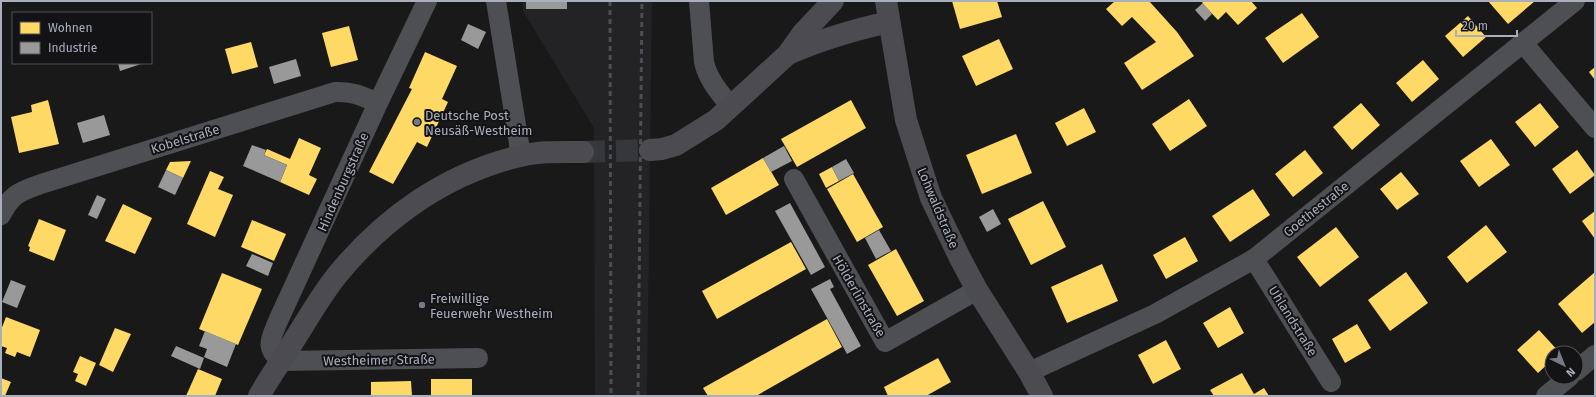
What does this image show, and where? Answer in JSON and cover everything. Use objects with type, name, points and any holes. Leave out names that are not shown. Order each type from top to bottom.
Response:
[{"type":"street","name":"Hindenburgstraße","points":[[281,361],[273,354],[270,347],[271,339],[378,103],[427,1]]},
{"type":"street","points":[[496,1],[521,156]]},
{"type":"street","points":[[699,1],[706,71],[710,79],[732,107]]},
{"type":"street","points":[[650,150],[662,149],[676,145],[716,120],[732,107],[788,54],[803,33],[833,1]]},
{"type":"street","name":"Lohwaldstraße","points":[[886,1],[906,120],[920,168],[931,198],[944,228],[977,290],[1029,372],[1042,396]]},
{"type":"street","name":"Goethestraße","points":[[1029,372],[1155,314],[1254,259],[1575,1]]},
{"type":"street","points":[[788,54],[825,38],[859,28],[889,22]]},
{"type":"street","points":[[1523,42],[1595,128]]},
{"type":"street","name":"Kobelstraße","points":[[3,206],[16,194],[41,184],[335,92],[348,92],[361,95],[378,103]]},
{"type":"street","points":[[259,396],[339,274],[359,250],[396,215],[431,192],[468,173],[499,162],[539,153],[583,152]]},
{"type":"street","name":"Hölderlinstraße","points":[[794,179],[885,342],[977,290]]},
{"type":"street","name":"Uhlandstraße","points":[[1254,259],[1331,382]]},
{"type":"street","points":[[1584,364],[1595,355]]},
{"type":"street","name":"Westheimer Straße","points":[[281,361],[478,358]]},
{"type":"street","points":[[1546,396],[1559,385]]},
{"type":"shaded area","points":[[523,1],[652,1],[647,396],[595,396],[594,128],[523,11]]},
{"type":"building: Wohnen","points":[[952,1],[997,1],[1002,17],[960,29]]},
{"type":"building: Wohnen","points":[[1115,1],[1149,1],[1177,32],[1194,56],[1142,90],[1124,63],[1156,42],[1132,17],[1122,26],[1106,9]]},
{"type":"building: Wohnen","points":[[1204,1],[1251,1],[1257,8],[1238,25],[1226,12],[1218,20],[1202,3]]},
{"type":"building: Wohnen","points":[[1488,1],[1535,1],[1508,24]]},
{"type":"building: Wohnen","points":[[1302,13],[1319,37],[1283,63],[1265,38]]},
{"type":"building: Wohnen","points":[[1468,16],[1486,37],[1463,57],[1445,36]]},
{"type":"building: Wohnen","points":[[349,26],[358,60],[331,67],[322,33]]},
{"type":"building: Wohnen","points":[[999,39],[1013,69],[976,86],[962,56]]},
{"type":"building: Wohnen","points":[[251,42],[258,67],[232,74],[225,49]]},
{"type":"building: Wohnen","name":"Deutsche Post Neusäß-Westheim","points":[[425,52],[457,66],[442,99],[448,102],[427,147],[417,142],[393,184],[369,172],[412,89],[409,88]]},
{"type":"building: Wohnen","points":[[1423,60],[1439,79],[1412,102],[1396,83]]},
{"type":"building: Wohnen","points":[[1595,67],[1595,80],[1589,72]]},
{"type":"building: Wohnen","points":[[1189,99],[1207,126],[1170,151],[1152,124]]},
{"type":"building: Wohnen","points":[[48,100],[59,144],[19,153],[11,117],[32,112],[31,105]]},
{"type":"building: Wohnen","points":[[851,100],[866,128],[797,167],[781,139]]},
{"type":"building: Wohnen","points":[[1361,103],[1380,125],[1352,150],[1333,127]]},
{"type":"building: Wohnen","points":[[1540,103],[1559,127],[1535,147],[1515,122]]},
{"type":"building: Wohnen","points":[[1084,108],[1096,132],[1067,146],[1055,123]]},
{"type":"building: Wohnen","points":[[1016,134],[1032,173],[982,194],[966,155]]},
{"type":"building: Wohnen","points":[[299,138],[321,148],[309,175],[317,179],[309,195],[280,182],[287,165],[264,155],[267,149],[290,159]]},
{"type":"building: Wohnen","points":[[1491,139],[1510,165],[1479,187],[1460,161]]},
{"type":"building: Wohnen","points":[[1305,150],[1323,173],[1293,197],[1275,174]]},
{"type":"building: Wohnen","points":[[1577,150],[1595,175],[1570,194],[1552,169]]},
{"type":"building: Wohnen","points":[[763,158],[779,185],[726,215],[711,188]]},
{"type":"building: Wohnen","points":[[191,161],[183,178],[166,170],[170,162]]},
{"type":"building: Wohnen","points":[[832,167],[839,181],[826,188],[819,174]]},
{"type":"building: Wohnen","points":[[210,171],[224,177],[218,189],[233,195],[215,237],[187,224]]},
{"type":"building: Wohnen","points":[[1401,172],[1419,194],[1397,210],[1380,189]]},
{"type":"building: Wohnen","points":[[853,174],[883,227],[857,242],[827,189]]},
{"type":"building: Wohnen","points":[[1253,189],[1270,215],[1230,242],[1212,216]]},
{"type":"building: Wohnen","points":[[1043,201],[1066,247],[1031,265],[1008,219]]},
{"type":"building: Wohnen","points":[[123,204],[152,218],[135,254],[105,241]]},
{"type":"building: Wohnen","points":[[1595,211],[1595,239],[1582,221]]},
{"type":"building: Wohnen","points":[[39,219],[66,230],[54,261],[29,251],[30,247],[28,246]]},
{"type":"building: Wohnen","points":[[252,220],[286,234],[274,261],[241,247]]},
{"type":"building: Wohnen","points":[[1486,225],[1507,252],[1467,283],[1447,257]]},
{"type":"building: Wohnen","points":[[1336,227],[1359,257],[1320,287],[1297,257]]},
{"type":"building: Wohnen","points":[[1185,237],[1198,261],[1166,279],[1153,255]]},
{"type":"building: Wohnen","points":[[791,242],[806,269],[717,319],[702,291]]},
{"type":"building: Wohnen","points":[[896,249],[924,301],[897,316],[868,265]]},
{"type":"building: Wohnen","points":[[1102,264],[1118,301],[1067,323],[1051,287]]},
{"type":"building: Wohnen","points":[[1406,272],[1428,303],[1390,331],[1368,300]]},
{"type":"building: Wohnen","points":[[1595,272],[1595,322],[1582,333],[1558,304]]},
{"type":"building: Wohnen","points":[[222,273],[262,289],[238,345],[199,329]]},
{"type":"building: Wohnen","points":[[1230,307],[1244,333],[1218,348],[1203,323]]},
{"type":"building: Wohnen","points":[[6,317],[40,330],[30,357],[17,352],[15,357],[5,353],[7,348],[1,346],[1,330]]},
{"type":"building: Wohnen","points":[[827,319],[842,347],[756,396],[708,396],[703,388]]},
{"type":"building: Wohnen","points":[[1357,324],[1371,348],[1345,363],[1332,339]]},
{"type":"building: Wohnen","points":[[115,328],[131,334],[113,372],[99,365]]},
{"type":"building: Wohnen","points":[[1539,330],[1553,345],[1544,345],[1544,367],[1538,373],[1517,350]]},
{"type":"building: Wohnen","points":[[1166,340],[1181,369],[1153,384],[1138,355]]},
{"type":"building: Wohnen","points":[[80,356],[96,363],[86,386],[75,381],[78,374],[73,372]]},
{"type":"building: Wohnen","points":[[938,358],[951,382],[926,396],[888,396],[884,387]]},
{"type":"building: Wohnen","points":[[198,369],[222,379],[215,396],[186,396]]},
{"type":"building: Wohnen","points":[[1242,373],[1254,394],[1264,388],[1269,396],[1214,396],[1210,390]]},
{"type":"building: Wohnen","points":[[1,378],[11,382],[5,396],[1,396]]},
{"type":"building: Wohnen","points":[[431,379],[472,379],[472,396],[431,396]]},
{"type":"building: Wohnen","points":[[411,381],[412,396],[371,396],[371,382]]},
{"type":"building: Industrie","points":[[526,1],[567,1],[567,9],[526,9]]},
{"type":"building: Industrie","points":[[1203,3],[1212,14],[1205,21],[1195,10]]},
{"type":"building: Industrie","points":[[468,24],[486,32],[478,49],[461,40]]},
{"type":"building: Industrie","points":[[296,59],[301,76],[274,84],[269,67]]},
{"type":"building: Industrie","points":[[118,64],[141,64],[120,71]]},
{"type":"building: Industrie","points":[[104,115],[110,135],[83,143],[77,123]]},
{"type":"building: Industrie","points":[[252,145],[266,150],[264,155],[287,165],[280,182],[243,166]]},
{"type":"building: Industrie","points":[[784,146],[792,161],[771,172],[763,158]]},
{"type":"building: Industrie","points":[[846,159],[854,173],[839,181],[832,167]]},
{"type":"building: Industrie","points":[[166,170],[183,178],[175,195],[158,187]]},
{"type":"building: Industrie","points":[[97,195],[106,199],[97,219],[88,215]]},
{"type":"building: Industrie","points":[[790,203],[825,267],[811,275],[775,211]]},
{"type":"building: Industrie","points":[[993,209],[1001,224],[987,232],[979,217]]},
{"type":"building: Industrie","points":[[879,230],[891,251],[876,259],[865,238]]},
{"type":"building: Industrie","points":[[252,254],[273,263],[268,276],[246,266]]},
{"type":"building: Industrie","points":[[830,279],[834,287],[830,289],[861,346],[847,354],[811,289]]},
{"type":"building: Industrie","points":[[11,280],[26,286],[17,308],[2,302]]},
{"type":"building: Industrie","points":[[205,331],[236,344],[227,367],[204,357],[207,349],[199,346]]},
{"type":"building: Industrie","points":[[176,346],[204,358],[200,369],[171,356]]},
{"type":"tunnel","points":[[583,152],[650,150]]},
{"type":"railway","points":[[610,1],[611,396]]},
{"type":"railway","points":[[638,396],[642,1]]},
{"type":"place","name":"Deutsche Post Neusäß-Westheim","points":[[417,122]]},
{"type":"place","name":"Freiwillige Feuerwehr Westheim","points":[[422,305]]}]
